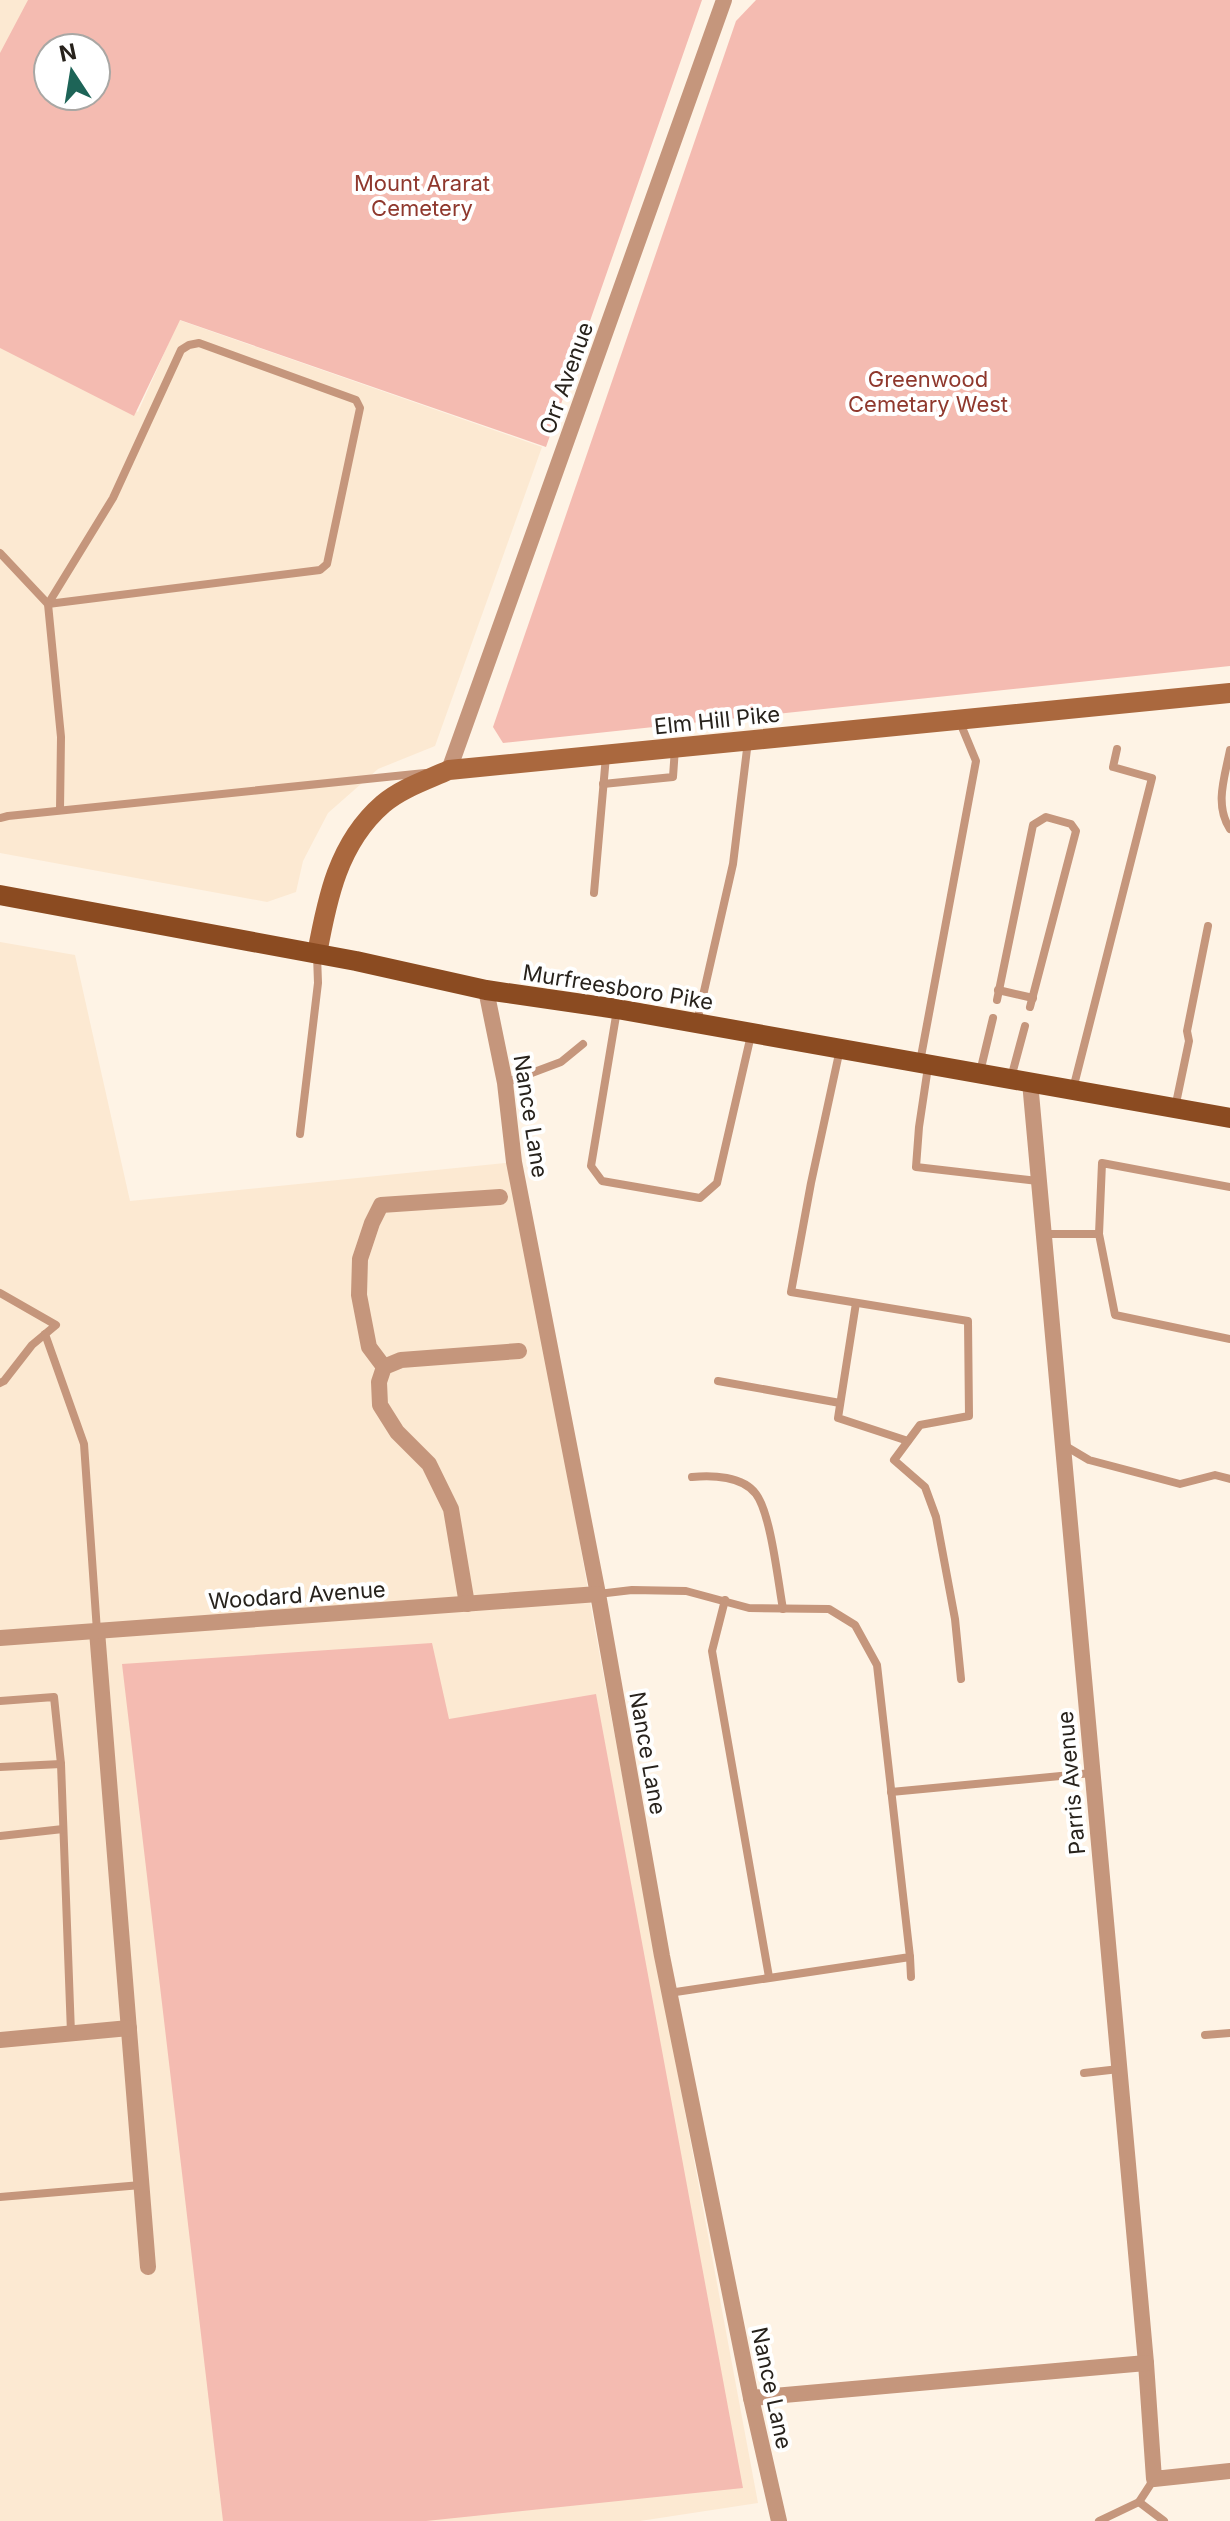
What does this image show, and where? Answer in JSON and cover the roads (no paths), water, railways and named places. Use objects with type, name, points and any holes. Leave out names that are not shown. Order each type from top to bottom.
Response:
[{"type":"main road","name":"Elm Hill Pike","points":[[317,954],[332,884],[344,855],[360,829],[384,804],[413,785],[449,770],[1230,693]]},
{"type":"main road","name":"Murfreesboro Pike","points":[[0,895],[317,954],[486,990],[617,1009],[1230,1118]]},
{"type":"street","name":"Orr Avenue","points":[[449,770],[724,0]]},
{"type":"street","name":"Nance Lane","points":[[486,990],[505,1083],[514,1162],[598,1594],[669,1993],[779,2521]]},
{"type":"street","name":"Parris Avenue","points":[[1020,1081],[1038,1181],[1154,2479]]},
{"type":"street","points":[[384,1367],[369,1347],[359,1295],[360,1259],[381,1205],[500,1197]]},
{"type":"street","points":[[467,1604],[451,1509],[429,1464],[397,1432],[380,1405],[379,1382],[384,1367],[401,1360],[519,1351]]},
{"type":"street","name":"Woodard Avenue","points":[[0,1638],[598,1594]]},
{"type":"street","points":[[97,1631],[148,2267]]},
{"type":"street","points":[[0,2040],[129,2028]]},
{"type":"street","points":[[751,2398],[1146,2363]]},
{"type":"street","points":[[1154,2479],[1230,2471]]},
{"type":"lane","points":[[48,604],[320,570],[327,564],[332,545],[360,408],[356,400],[199,343],[181,350],[113,498],[48,604],[61,737],[60,810]]},
{"type":"lane","points":[[0,553],[48,604]]},
{"type":"lane","points":[[959,720],[976,761],[924,1063],[916,1167],[1038,1181]]},
{"type":"lane","points":[[697,1023],[733,864],[748,741]]},
{"type":"lane","points":[[603,784],[673,777],[675,748]]},
{"type":"lane","points":[[1072,1090],[1152,778],[1113,767],[1117,749]]},
{"type":"lane","points":[[1230,750],[1220,802],[1224,820],[1230,829]]},
{"type":"lane","points":[[594,893],[606,755]]},
{"type":"lane","points":[[0,818],[449,770]]},
{"type":"lane","points":[[1046,817],[1071,824],[1076,831],[1032,1003],[997,995],[1033,825],[1046,817]]},
{"type":"lane","points":[[1174,1108],[1189,1041],[1187,1031],[1208,926]]},
{"type":"lane","points":[[300,1134],[318,983],[317,954]]},
{"type":"lane","points":[[617,1009],[591,1166],[602,1181],[700,1198],[717,1183],[751,1033]]},
{"type":"lane","points":[[980,1073],[993,1018]]},
{"type":"lane","points":[[1020,1081],[1025,1026]]},
{"type":"lane","points":[[505,1083],[561,1062],[583,1044]]},
{"type":"lane","points":[[840,1048],[791,1292],[968,1321],[969,1416],[920,1425],[894,1460],[925,1487],[936,1517],[955,1619],[961,1679]]},
{"type":"lane","points":[[1230,1187],[1102,1163],[1099,1234],[1115,1315],[1230,1339]]},
{"type":"lane","points":[[1043,1234],[1099,1234]]},
{"type":"lane","points":[[0,1293],[56,1325],[32,1345],[0,1383]]},
{"type":"lane","points":[[856,1303],[838,1418],[908,1441]]},
{"type":"lane","points":[[45,1334],[84,1444],[97,1631]]},
{"type":"lane","points":[[718,1381],[840,1403]]},
{"type":"lane","points":[[1061,1443],[1089,1460],[1180,1484],[1215,1475],[1230,1479]]},
{"type":"lane","points":[[692,1477],[710,1476],[736,1481],[755,1492],[764,1510],[783,1609]]},
{"type":"lane","points":[[598,1594],[632,1590],[686,1591],[749,1608],[829,1609],[855,1625],[877,1665],[911,1977]]},
{"type":"lane","points":[[725,1600],[712,1651],[769,1977]]},
{"type":"lane","points":[[0,1701],[54,1697],[61,1764],[71,2033]]},
{"type":"lane","points":[[0,1767],[61,1764]]},
{"type":"lane","points":[[891,1792],[1092,1773]]},
{"type":"lane","points":[[0,1836],[63,1829]]},
{"type":"lane","points":[[669,1993],[910,1957]]},
{"type":"lane","points":[[1205,2035],[1230,2033]]},
{"type":"lane","points":[[1084,2073],[1119,2069]]},
{"type":"lane","points":[[0,2197],[141,2185]]},
{"type":"lane","points":[[1099,2521],[1139,2502],[1154,2479]]},
{"type":"lane","points":[[1139,2502],[1164,2521]]},
{"type":"park label","name":"Mount Ararat Cemetery","points":[[422,196]]},
{"type":"park label","name":"Greenwood Cemetary West","points":[[928,392]]}]
